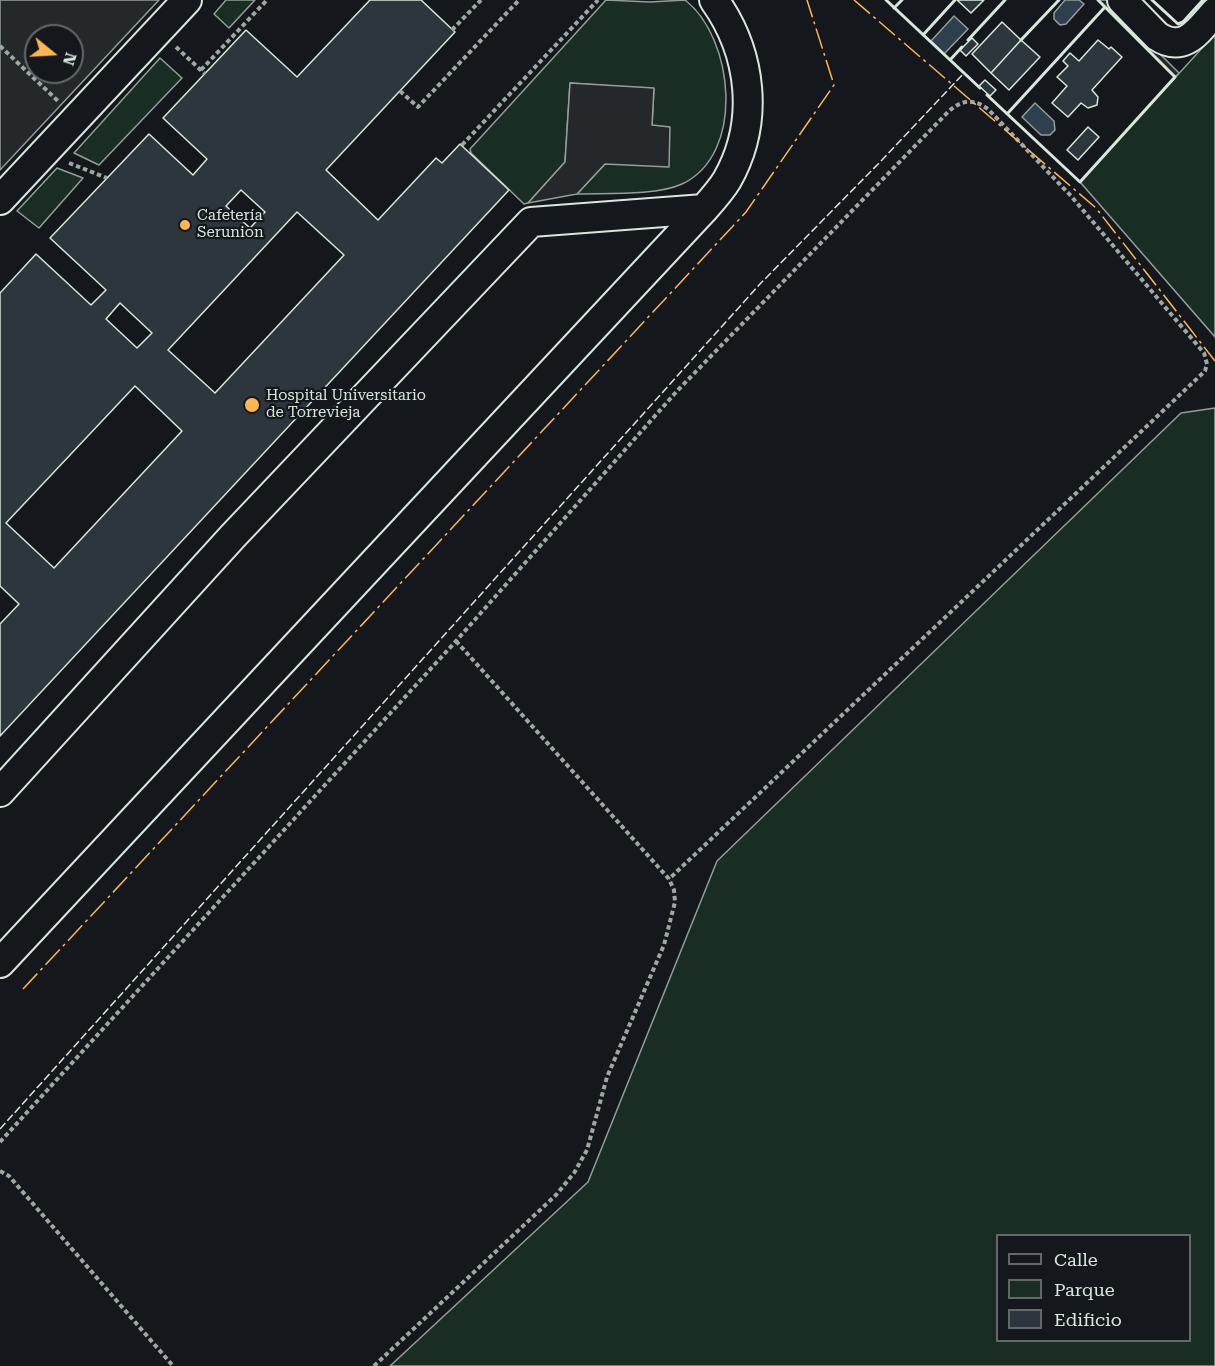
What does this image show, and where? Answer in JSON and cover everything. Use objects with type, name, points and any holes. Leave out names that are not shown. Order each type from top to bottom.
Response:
[{"type":"street","points":[[0,200],[186,0]]},
{"type":"street","points":[[0,963],[704,209],[726,180],[738,156],[745,131],[748,80],[734,32],[714,0]]},
{"type":"street","points":[[1122,0],[1157,36],[1175,43],[1193,36],[1215,12]]},
{"type":"street","points":[[0,792],[232,536],[531,222],[704,209]]},
{"type":"path","points":[[169,40],[203,72],[267,0]]},
{"type":"path","points":[[452,30],[481,0]]},
{"type":"path","points":[[400,91],[418,107],[519,0]]},
{"type":"path","points":[[462,146],[598,0]]},
{"type":"path","points":[[0,46],[65,107]]},
{"type":"path","points":[[0,1142],[456,641],[677,391],[957,104],[968,100],[979,103],[988,109],[1071,196],[1204,353],[1205,370],[669,879]]},
{"type":"path","points":[[68,163],[107,178]]},
{"type":"path","points":[[374,1366],[556,1195],[582,1162],[594,1130],[607,1077],[664,945],[675,902],[674,890],[669,879],[456,641]]},
{"type":"path","points":[[0,1171],[9,1176],[173,1366]]},
{"type":"green space","points":[[226,0],[255,0],[229,28],[214,14]]},
{"type":"green space","points":[[606,0],[650,2],[685,0],[702,18],[714,41],[722,67],[726,95],[724,123],[716,148],[703,169],[682,184],[671,188],[631,193],[577,194],[605,164],[669,127],[652,126],[654,89],[570,83],[565,162],[528,203],[524,204],[471,153],[470,149]]},
{"type":"green space","points":[[1215,34],[1215,337],[1080,182]]},
{"type":"green space","points":[[160,58],[182,78],[99,165],[74,153]]},
{"type":"green space","points":[[57,168],[83,178],[39,228],[17,211]]},
{"type":"green space","points":[[1215,408],[1215,1366],[390,1366],[588,1182],[717,861],[1181,413]]},
{"type":"shaded area","points":[[0,0],[159,0],[84,80],[84,24],[24,24],[24,84],[80,84],[0,170]]},
{"type":"shaded area","points":[[1098,0],[1106,0],[1179,73],[1175,77]]},
{"type":"shaded area","points":[[570,83],[654,88],[652,125],[670,127],[669,167],[605,164],[577,194],[528,203],[565,162]]},
{"type":"water","points":[[1065,0],[1079,0],[1084,4],[1066,24],[1060,25],[1054,19],[1054,13]]},
{"type":"water","points":[[954,16],[968,29],[944,54],[931,41]]},
{"type":"water","points":[[1035,103],[1054,121],[1055,130],[1050,135],[1041,135],[1022,117]]},
{"type":"building","points":[[370,0],[421,0],[455,32],[326,170],[378,220],[436,158],[442,163],[460,144],[509,190],[0,736],[0,624],[19,604],[0,586],[0,293],[36,254],[91,305],[106,290],[50,238],[149,134],[193,175],[207,159],[163,118],[246,30],[297,77]],"holes":[[[241,190],[265,212],[250,228],[226,206]],[[297,212],[344,255],[215,393],[168,350]],[[120,303],[152,333],[137,348],[106,319]],[[135,386],[182,431],[54,568],[6,523]]]},
{"type":"building","points":[[957,0],[984,0],[971,13]]},
{"type":"building","points":[[1002,22],[1021,40],[991,73],[972,54]]},
{"type":"building","points":[[972,38],[978,44],[966,56],[960,50]]},
{"type":"building","points":[[1021,40],[1040,57],[1009,90],[991,73]]},
{"type":"building","points":[[1098,40],[1109,49],[1111,47],[1122,57],[1092,90],[1098,97],[1097,105],[1088,108],[1081,103],[1068,117],[1052,103],[1067,86],[1057,77],[1068,66],[1063,61],[1070,53],[1079,61]]},
{"type":"building","points":[[985,80],[996,90],[990,96],[979,86]]},
{"type":"building","points":[[1088,127],[1099,137],[1078,160],[1067,150]]},
{"type":"fence","points":[[0,1129],[760,284],[964,73]]},
{"type":"wall","points":[[886,0],[980,88]]},
{"type":"wall","points":[[894,8],[902,0]]},
{"type":"wall","points":[[923,35],[955,0]]},
{"type":"wall","points":[[968,40],[1005,0]]},
{"type":"wall","points":[[1021,40],[1059,0]]},
{"type":"wall","points":[[987,95],[1080,182],[1175,77],[1098,0]]},
{"type":"wall","points":[[1152,0],[1178,24],[1183,22],[1203,0]]},
{"type":"wall","points":[[1007,114],[1105,7]]},
{"type":"wall","points":[[950,60],[962,47]]},
{"type":"power","points":[[23,989],[746,212],[834,85],[807,0]]},
{"type":"power","points":[[854,0],[1096,208],[1215,361]]},
{"type":"place","name":"Cafetería Serunion","points":[[185,225]]},
{"type":"place","name":"Hospital Universitario de Torrevieja","points":[[252,405]]}]
